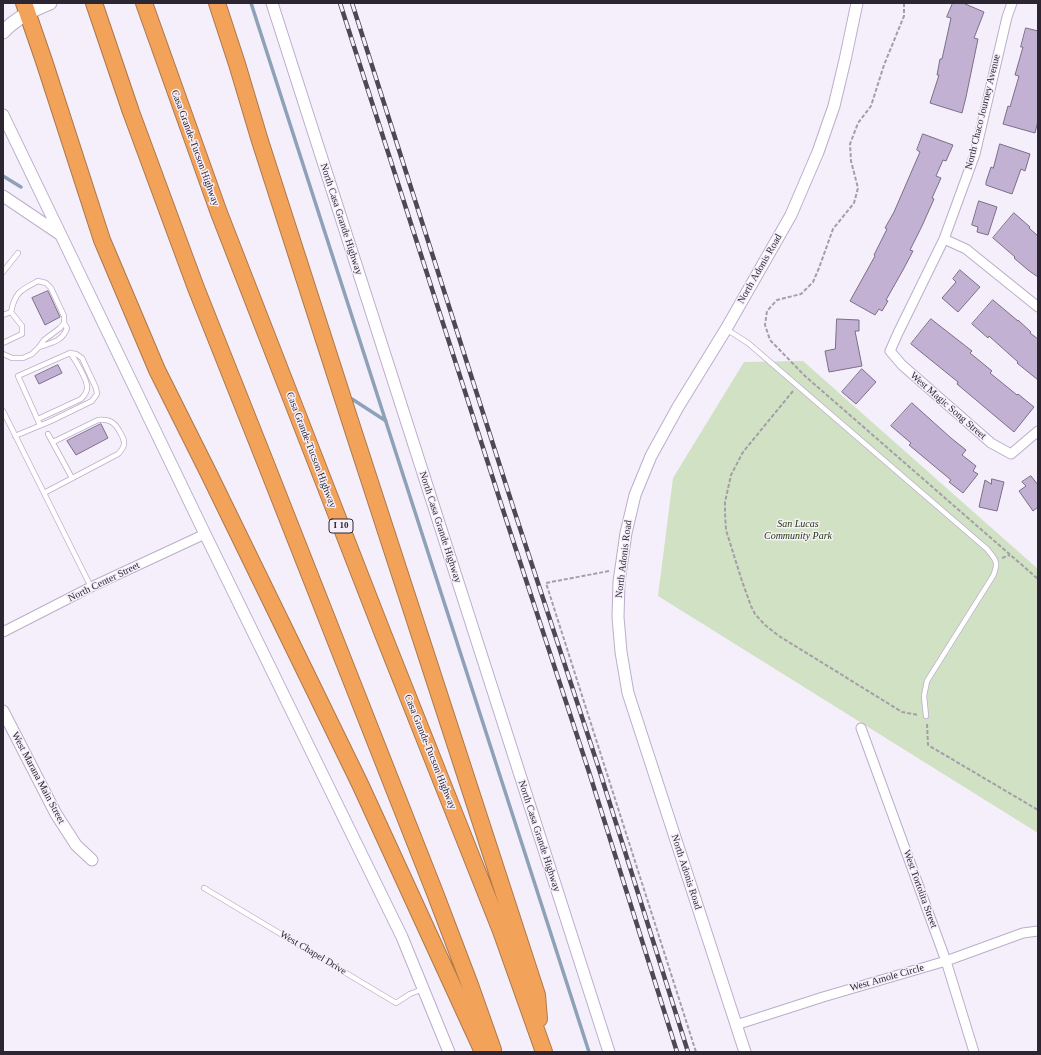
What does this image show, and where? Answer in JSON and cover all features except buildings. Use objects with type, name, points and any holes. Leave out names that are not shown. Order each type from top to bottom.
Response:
[{"type":"highway","points":[[94,3],[131,112],[193,280],[436,893],[493,1052]]},
{"type":"highway","points":[[217,3],[354,433],[537,996],[543,1047]]},
{"type":"highway","name":"Casa Grande-Tucson Highway","points":[[145,5],[219,213],[383,634],[501,931],[543,1047]]},
{"type":"highway","points":[[23,11],[44,61],[102,240],[157,370],[360,784],[483,1052]]},
{"type":"main road","points":[[3,32],[23,11],[50,3]]},
{"type":"street","name":"North Casa Grande Highway","points":[[272,3],[609,1052]]},
{"type":"street","points":[[276,3],[281,30]]},
{"type":"street","name":"North Adonis Road","points":[[745,1052],[628,693],[621,652],[618,618],[619,582],[626,533],[635,495],[651,456],[791,215],[818,152],[834,106],[857,3]]},
{"type":"street","name":"North Chaco Journey Avenue","points":[[890,351],[944,239],[974,154],[1007,17],[1012,3]]},
{"type":"street","points":[[3,22],[23,11]]},
{"type":"street","points":[[3,115],[395,923],[449,1052]]},
{"type":"street","points":[[3,196],[62,236]]},
{"type":"street","points":[[944,239],[966,248],[1038,307]]},
{"type":"street","name":"West Magic Song Street","points":[[890,351],[902,365],[991,443],[1011,454],[1038,431]]},
{"type":"street","name":"North Center Street","points":[[3,632],[91,587],[205,534]]},
{"type":"street","name":"West Marana Main Street","points":[[3,711],[56,814],[76,845],[92,860]]},
{"type":"street","name":"West Tortolita Street","points":[[861,728],[946,961],[974,1052]]},
{"type":"street","name":"West Amole Circle","points":[[736,1025],[823,997],[946,961],[1023,933],[1038,931]]},
{"type":"lane","points":[[3,272],[18,253]]},
{"type":"lane","points":[[11,312],[16,296],[25,288],[38,281],[46,283],[51,288],[64,316],[64,322],[67,328],[65,334],[61,338],[39,347]]},
{"type":"lane","points":[[3,315],[11,312]]},
{"type":"lane","points":[[3,343],[22,334],[22,326],[11,312]]},
{"type":"lane","points":[[3,354],[12,358],[23,358],[32,354],[44,340],[60,328],[64,322]]},
{"type":"lane","points":[[726,329],[748,343],[798,385],[987,549],[996,560],[996,568],[993,576],[927,681],[924,696],[926,716]]},
{"type":"lane","points":[[38,419],[81,399],[86,393],[88,386],[77,362],[70,353]]},
{"type":"lane","points":[[15,436],[40,426],[92,401],[97,394],[96,388],[82,358],[76,354],[70,353],[18,376],[40,426]]},
{"type":"lane","points":[[3,411],[91,587]]},
{"type":"lane","points":[[44,493],[118,454],[124,446],[124,439],[117,426],[106,420],[98,420],[53,442]]},
{"type":"lane","points":[[48,434],[72,478]]},
{"type":"lane","name":"West Chapel Drive","points":[[204,888],[396,1003],[410,994],[423,989]]},
{"type":"path","points":[[904,3],[904,16],[884,66],[871,106],[858,123],[850,144],[851,161],[858,188],[854,203],[833,229],[813,282],[802,294],[776,300],[767,311],[765,325],[770,340],[805,376],[1038,579]]},
{"type":"path","points":[[805,376],[744,452],[731,475],[725,502],[726,530],[742,581],[755,614],[765,625],[779,636],[902,712],[926,716],[928,745],[1038,810]]},
{"type":"path","points":[[621,569],[546,583],[696,1052]]},
{"type":"green space","name":"San Lucas Community Park","points":[[803,361],[1038,569],[1038,833],[658,596],[673,478],[744,362]]},
{"type":"waterway","points":[[251,3],[589,1052]]},
{"type":"waterway","points":[[3,176],[21,187]]},
{"type":"waterway","points":[[352,399],[386,421]]},
{"type":"railway","points":[[340,3],[589,772],[677,1052]]},
{"type":"railway","points":[[352,3],[515,513],[599,769],[688,1052]]}]
